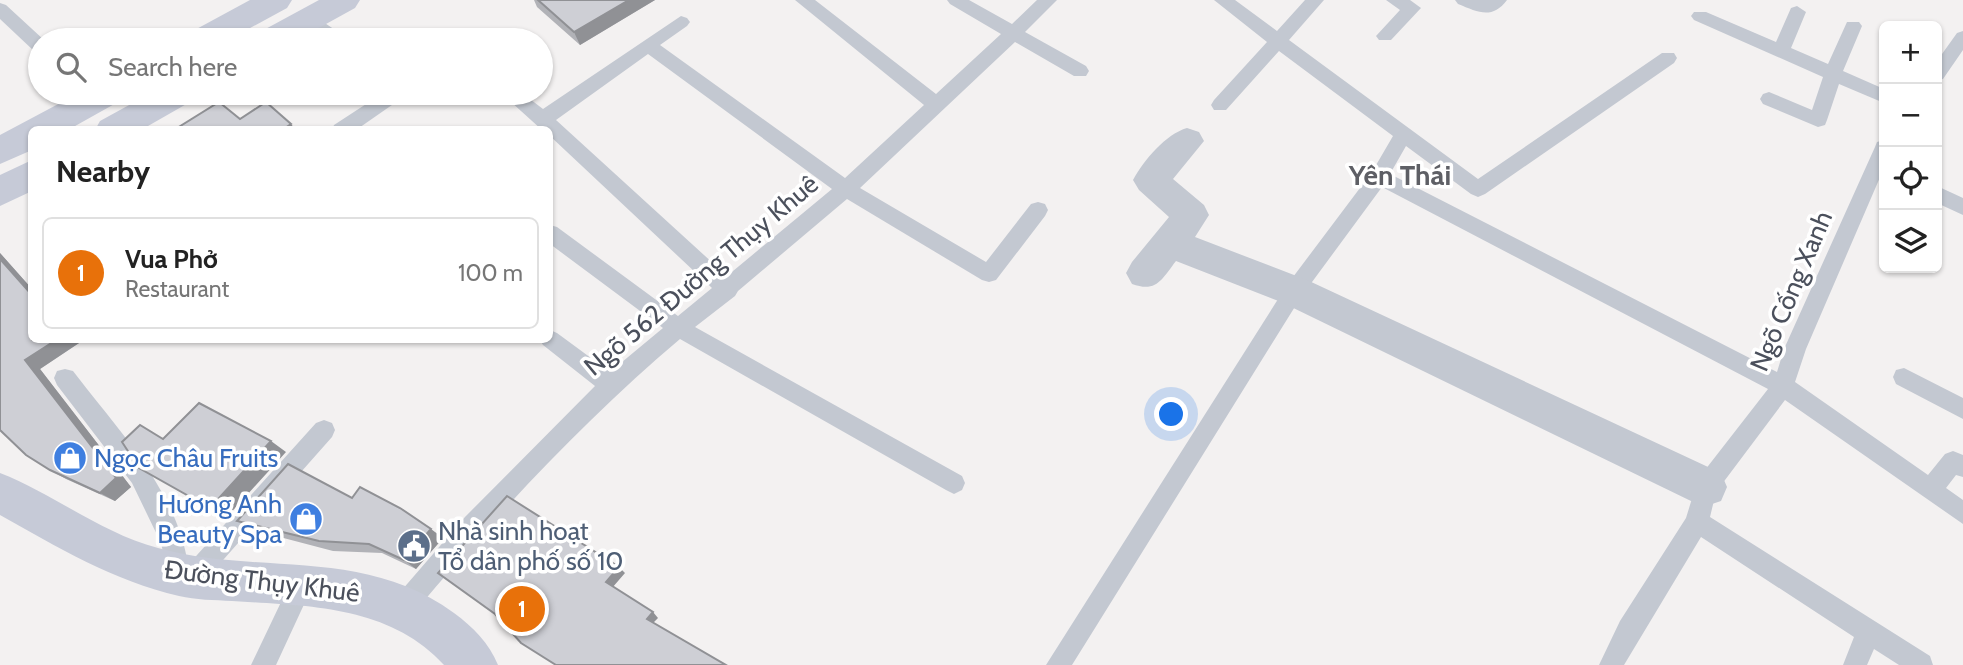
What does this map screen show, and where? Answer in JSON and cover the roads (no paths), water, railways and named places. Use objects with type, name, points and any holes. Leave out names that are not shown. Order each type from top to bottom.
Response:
[{"type":"main road","points":[[224,28],[276,0]]},
{"type":"main road","points":[[293,28],[344,0]]},
{"type":"main road","points":[[46,126],[80,105]]},
{"type":"main road","points":[[119,126],[156,105]]},
{"type":"main road","points":[[0,151],[28,136]]},
{"type":"main road","points":[[0,192],[28,176]]},
{"type":"main road","name":"Đường Thụy Khuê","points":[[0,493],[113,554],[185,576],[356,590],[404,606],[456,642],[475,665]]},
{"type":"street","points":[[1144,272],[1171,243],[1191,215],[1151,180],[1187,141]]},
{"type":"street","points":[[1171,243],[1294,291],[1702,505]]},
{"type":"lane","points":[[804,0],[936,104]]},
{"type":"lane","points":[[956,0],[1080,71]]},
{"type":"lane","name":"Ngõ 562 Đường Thụy Khuê","points":[[404,606],[473,525],[610,385],[728,290],[846,189],[1048,0]]},
{"type":"lane","points":[[1223,0],[1478,189],[1668,58]]},
{"type":"lane","points":[[1220,105],[1315,0]]},
{"type":"lane","points":[[1385,36],[1412,8],[1395,0]]},
{"type":"lane","points":[[1464,0],[1486,9],[1498,0]]},
{"type":"lane","points":[[0,9],[28,36]]},
{"type":"lane","points":[[1781,50],[1797,12]]},
{"type":"lane","points":[[1700,16],[1879,94]]},
{"type":"lane","points":[[310,19],[322,28]]},
{"type":"lane","points":[[543,119],[681,22]]},
{"type":"lane","points":[[1769,99],[1818,120],[1833,73],[1853,26]]},
{"type":"lane","points":[[1942,67],[1963,38]]},
{"type":"lane","points":[[649,46],[846,189],[989,274],[1038,210]]},
{"type":"lane","points":[[347,126],[378,105]]},
{"type":"lane","points":[[525,105],[551,126]]},
{"type":"lane","points":[[553,128],[728,290]]},
{"type":"lane","points":[[1058,665],[1294,291],[1379,177],[1404,132]]},
{"type":"lane","name":"Ngõ Cống Xanh","points":[[1611,665],[1702,505],[1783,386],[1795,349],[1879,164]]},
{"type":"lane","points":[[1379,177],[1783,386],[1963,513]]},
{"type":"lane","points":[[1942,196],[1963,207]]},
{"type":"lane","points":[[553,235],[680,329],[954,483]]},
{"type":"lane","points":[[553,341],[610,385]]},
{"type":"lane","points":[[1905,377],[1963,409]]},
{"type":"lane","points":[[65,378],[140,476],[173,542],[185,576],[324,430]]},
{"type":"lane","points":[[1930,489],[1953,461],[1963,467]]},
{"type":"lane","points":[[1702,505],[1869,631],[1921,665]]},
{"type":"lane","points":[[263,665],[301,586]]},
{"type":"lane","points":[[1855,665],[1869,631]]},
{"type":"place","name":"Ngọc Châu Fruits","points":[[70,458]]},
{"type":"place","name":"Hương Anh Beauty Spa","points":[[306,519]]},
{"type":"place","name":"Nhà sinh hoạt Tổ dân phố số 10","points":[[414,546]]},
{"type":"place","name":"Vua Phở","points":[[522,609]]},
{"type":"district","name":"Yên Thái","points":[[1400,175]]}]
